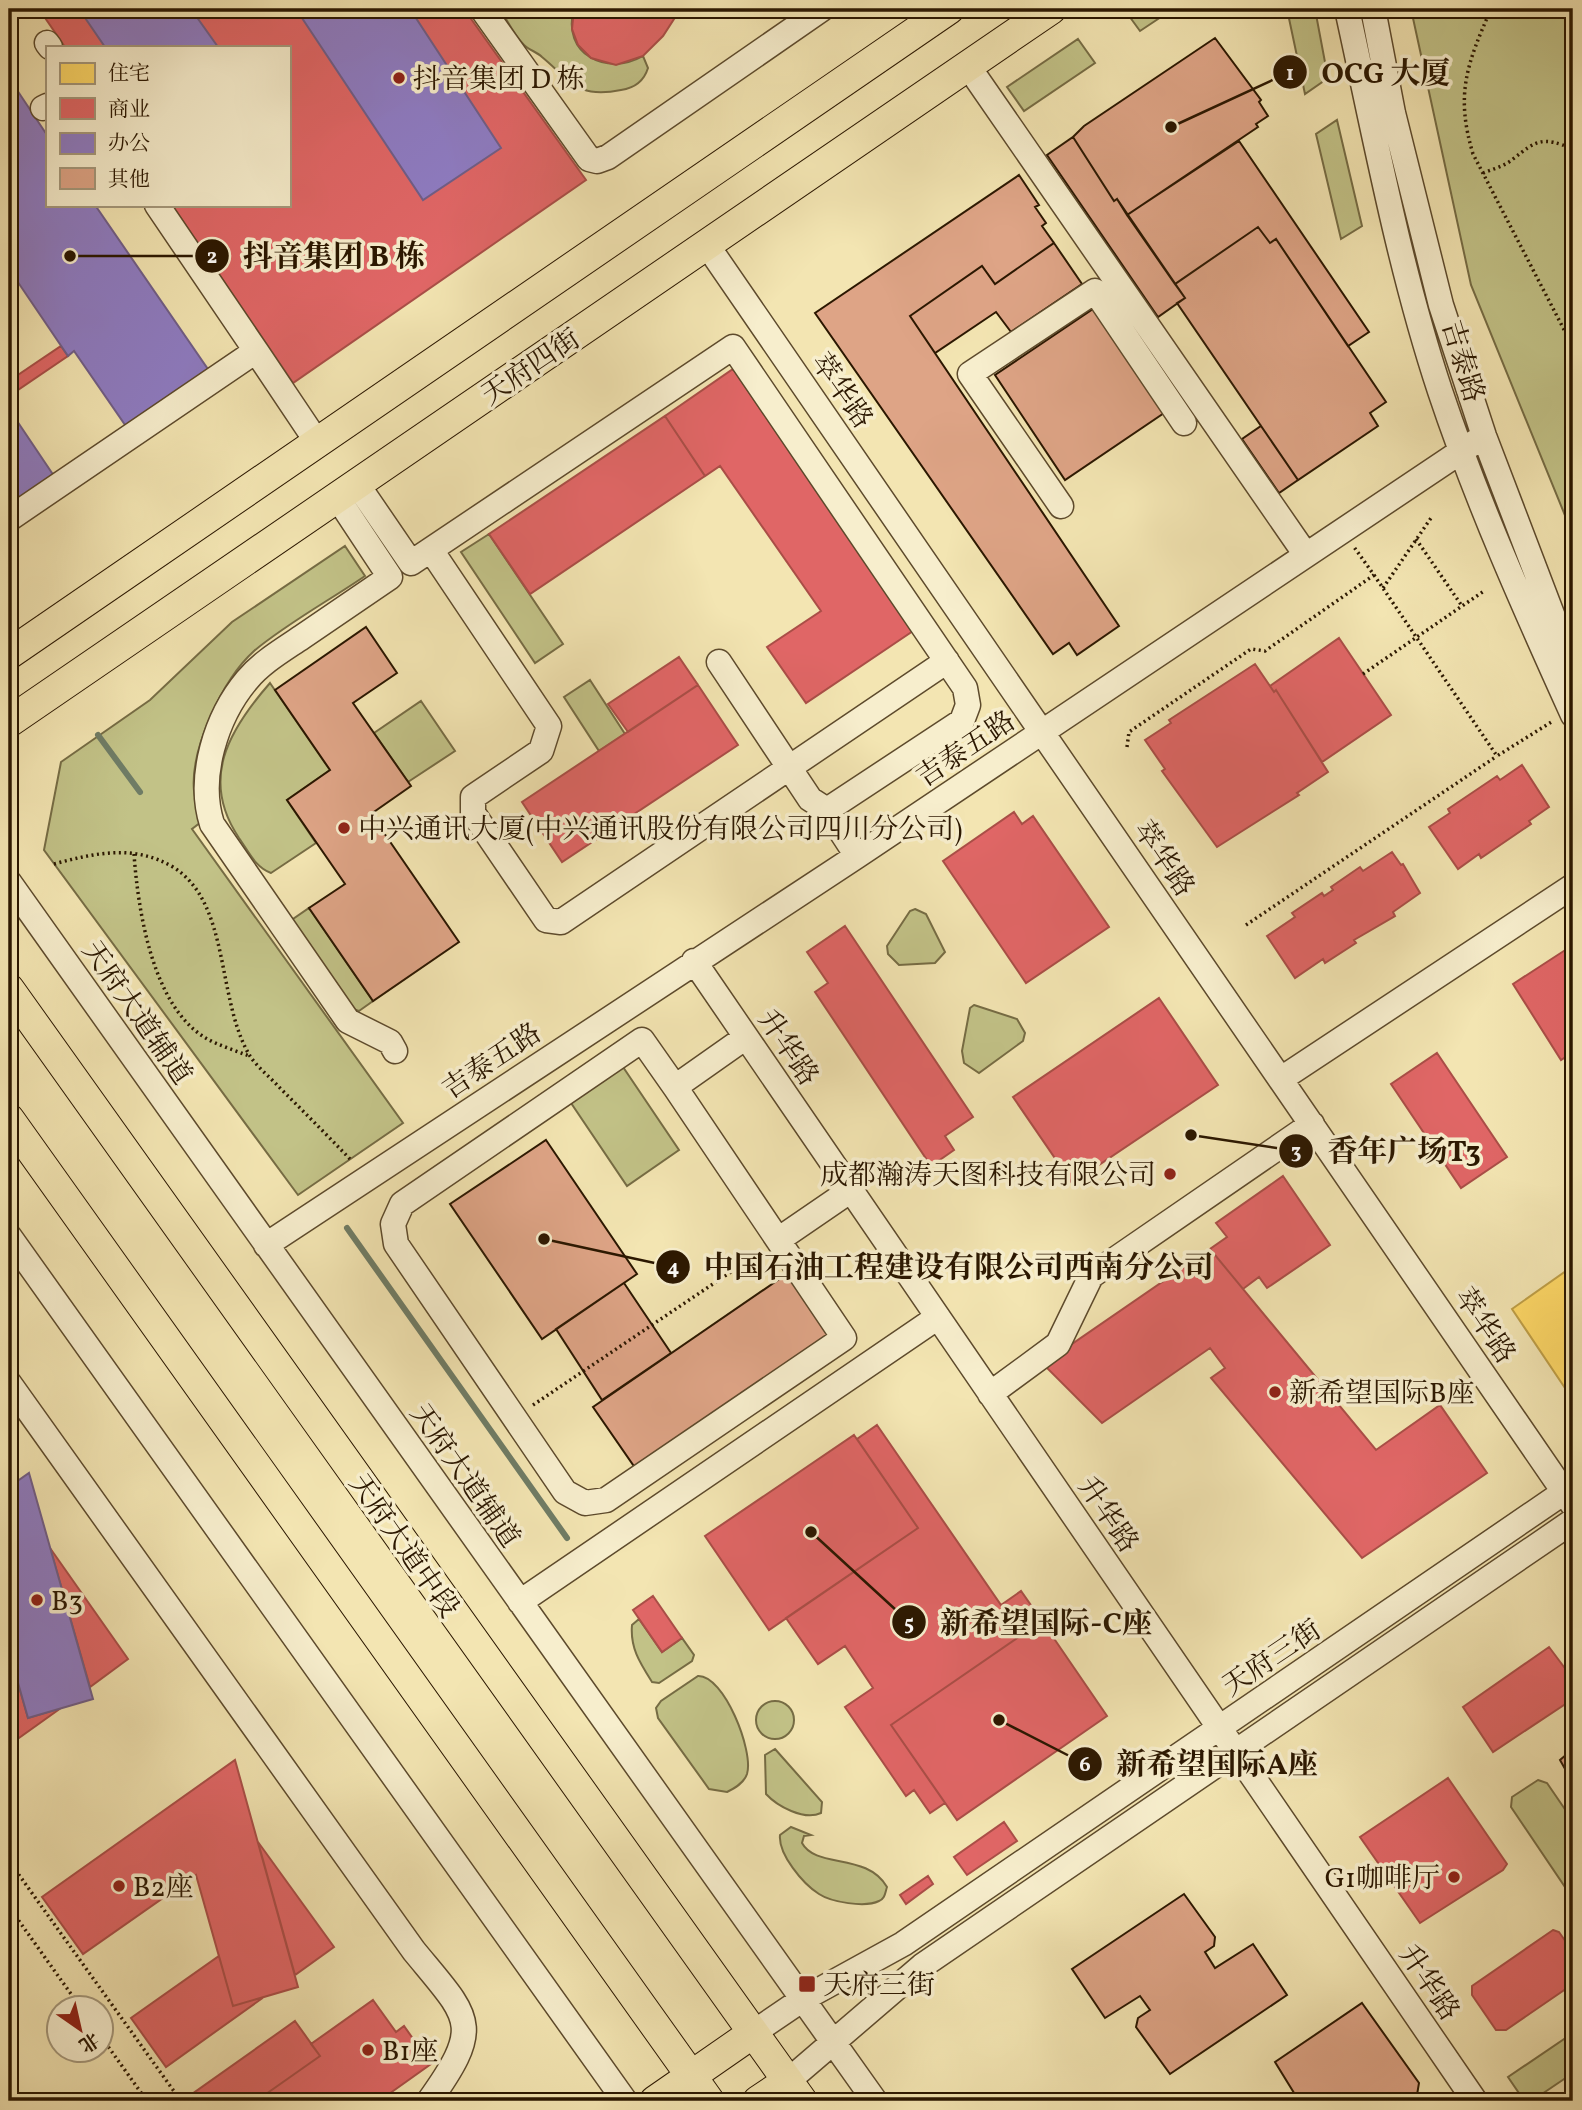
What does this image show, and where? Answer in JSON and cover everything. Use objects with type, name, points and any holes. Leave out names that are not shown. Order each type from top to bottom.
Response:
[{"type":"main road","name":"天府四街","points":[[9,654],[949,9]]},
{"type":"main road","name":"天府四街","points":[[9,722],[1051,9]]},
{"type":"main road","name":"天府大道中段","points":[[9,989],[795,2091]]},
{"type":"main road","points":[[9,1119],[709,2101]]},
{"type":"main road","points":[[655,2101],[753,2033]]},
{"type":"main road","points":[[758,2101],[795,2091]]},
{"type":"street","points":[[482,9],[589,159],[597,161],[608,157],[822,9]]},
{"type":"street","name":"吉泰路","points":[[1347,9],[1412,295],[1440,391],[1513,583],[1556,630],[1572,713]]},
{"type":"street","name":"吉泰路","points":[[1373,9],[1393,113],[1441,306],[1484,436],[1573,669]]},
{"type":"street","points":[[968,66],[1306,555]]},
{"type":"street","points":[[158,206],[317,442]]},
{"type":"street","name":"萃华路","points":[[707,244],[1312,1125],[1570,1494]]},
{"type":"street","points":[[1061,506],[970,374],[1094,291],[1184,423]]},
{"type":"street","points":[[347,491],[411,564],[733,347],[965,688],[968,705],[962,721],[827,810]]},
{"type":"street","points":[[9,519],[256,351]]},
{"type":"street","name":"吉泰五路","points":[[266,1245],[857,856],[1484,436]]},
{"type":"street","points":[[347,491],[390,577],[266,662],[246,680],[218,733],[208,760],[206,805],[212,824],[348,1021],[390,1042],[395,1051]]},
{"type":"street","points":[[431,550],[549,726],[541,751],[473,797],[473,813],[546,920],[561,922],[947,661]]},
{"type":"street","points":[[719,662],[810,799],[827,810],[857,856]]},
{"type":"street","name":"天府大道辅道","points":[[9,882],[875,2101]]},
{"type":"street","points":[[1281,1079],[1573,886]]},
{"type":"street","name":"升华路","points":[[694,961],[1475,2101]]},
{"type":"street","points":[[675,1087],[746,1037]]},
{"type":"street","points":[[642,1040],[778,1240],[844,1338],[606,1500],[585,1503],[565,1492],[396,1244],[396,1213],[402,1204],[642,1040]]},
{"type":"street","points":[[990,1394],[1058,1344],[1091,1276],[1312,1125]]},
{"type":"street","points":[[778,1240],[851,1191]]},
{"type":"street","points":[[9,1236],[625,2101]]},
{"type":"street","points":[[520,1602],[938,1317]]},
{"type":"street","points":[[9,1383],[414,1951],[458,2005],[467,2031],[452,2069],[429,2101]]},
{"type":"street","name":"天府三街","points":[[753,2033],[803,1999],[903,1944],[1570,1494]]},
{"type":"street","name":"天府三街","points":[[795,2091],[834,2043],[922,1966],[1573,1521]]},
{"type":"path","points":[[1491,9],[1474,50],[1464,94],[1464,122],[1473,154],[1571,337],[1573,347]]},
{"type":"path","points":[[1483,173],[1512,160],[1526,146],[1543,141],[1573,149]]},
{"type":"path","points":[[1383,588],[1431,518]]},
{"type":"path","points":[[1416,539],[1462,606]]},
{"type":"path","points":[[1350,540],[1497,756]]},
{"type":"path","points":[[1127,747],[1129,732],[1140,724],[1251,649],[1265,651],[1374,575]]},
{"type":"path","points":[[1363,674],[1483,591]]},
{"type":"path","points":[[1245,925],[1497,756],[1572,713]]},
{"type":"path","points":[[54,864],[104,851],[134,853],[164,862],[189,877],[202,896],[215,935],[239,1033],[251,1057],[350,1159]]},
{"type":"path","points":[[134,853],[137,901],[155,964],[170,999],[184,1020],[204,1037],[251,1057]]},
{"type":"path","points":[[514,1418],[778,1240]]},
{"type":"path","points":[[9,1861],[11,1868],[181,2101]]},
{"type":"path","points":[[9,1907],[71,1994]]},
{"type":"path","points":[[116,2058],[146,2101]]},
{"type":"green space","points":[[500,9],[574,9],[574,38],[590,57],[615,64],[643,56],[648,68],[646,73],[635,86],[626,89],[606,92],[584,90],[524,45]]},
{"type":"green space","points":[[1124,9],[1173,9],[1140,31]]},
{"type":"green space","points":[[1287,9],[1315,9],[1328,78],[1305,94]]},
{"type":"green space","points":[[1411,9],[1573,9],[1573,535],[1471,285]]},
{"type":"green space","points":[[1078,39],[1095,63],[1024,111],[1007,87]]},
{"type":"green space","points":[[1337,120],[1362,226],[1341,239],[1316,134]]},
{"type":"green space","points":[[489,534],[563,644],[535,663],[461,552]]},
{"type":"green space","points":[[345,546],[365,576],[280,631],[242,663],[211,716],[197,755],[194,774],[201,822],[192,829],[403,1123],[298,1195],[44,850],[61,762],[150,700],[232,622]]},
{"type":"green space","points":[[590,680],[625,734],[599,751],[564,697]]},
{"type":"green space","points":[[270,683],[330,770],[287,800],[316,843],[271,873],[261,867],[239,838],[227,817],[221,796],[224,757],[231,738]]},
{"type":"green space","points":[[421,701],[455,751],[408,782],[374,733]]},
{"type":"green space","points":[[309,908],[373,1001],[359,1011],[350,1008],[294,927],[293,919]]},
{"type":"green space","points":[[915,909],[926,914],[945,952],[935,963],[899,965],[888,954],[887,946],[910,911]]},
{"type":"green space","points":[[974,1005],[1017,1019],[1025,1033],[1023,1041],[979,1073],[964,1063],[962,1051],[970,1008]]},
{"type":"green space","points":[[621,1064],[679,1150],[627,1186],[569,1100]]},
{"type":"green space","points":[[639,1619],[662,1652],[682,1638],[694,1655],[692,1661],[659,1683],[652,1682],[634,1648],[632,1625]]},
{"type":"green space","points":[[698,1676],[708,1679],[727,1701],[746,1749],[746,1777],[727,1792],[709,1789],[658,1718],[656,1708],[661,1701]]},
{"type":"green space","points":[[775,1701],[789,1706],[794,1720],[789,1734],[775,1739],[761,1734],[756,1720],[761,1706]]},
{"type":"green space","points":[[775,1749],[822,1802],[821,1813],[799,1814],[766,1794],[765,1755]]},
{"type":"green space","points":[[1538,1780],[1547,1783],[1573,1821],[1573,1888],[1565,1887],[1511,1807],[1512,1797]]},
{"type":"green space","points":[[791,1827],[811,1835],[804,1836],[802,1843],[809,1851],[818,1856],[867,1869],[878,1876],[887,1887],[882,1899],[865,1904],[848,1903],[824,1897],[813,1889],[793,1868],[780,1843],[780,1835]]},
{"type":"green space","points":[[1573,2033],[1573,2073],[1533,2100],[1523,2099],[1508,2077]]},
{"type":"building: 住宅","points":[[1573,1266],[1573,1400],[1512,1309]]},
{"type":"building: 商业","points":[[39,9],[464,9],[586,180],[293,383],[173,206],[290,206],[290,46],[64,46]]},
{"type":"building: 商业","points":[[574,9],[687,9],[676,16],[663,36],[643,56],[616,65],[591,58],[578,45],[572,29]]},
{"type":"building: 商业","points":[[61,346],[68,356],[9,396],[9,381]]},
{"type":"building: 商业","points":[[733,369],[913,631],[806,703],[767,647],[821,611],[720,466],[705,476],[665,416]]},
{"type":"building: 商业","points":[[665,416],[705,476],[530,594],[489,534]]},
{"type":"building: 商业","points":[[1339,638],[1391,715],[1322,762],[1276,690],[1274,692],[1270,686]]},
{"type":"building: 商业","points":[[679,657],[698,685],[628,732],[608,704]]},
{"type":"building: 商业","points":[[1255,664],[1274,692],[1276,690],[1328,772],[1297,793],[1299,795],[1217,847],[1162,771],[1165,769],[1145,740],[1171,723],[1169,720]]},
{"type":"building: 商业","points":[[698,685],[738,745],[562,862],[522,802]]},
{"type":"building: 商业","points":[[1522,765],[1549,807],[1529,821],[1531,824],[1481,858],[1479,854],[1458,869],[1429,827],[1450,813],[1448,809],[1497,776],[1500,780]]},
{"type":"building: 商业","points":[[1014,812],[1022,824],[1033,816],[1109,927],[1026,983],[943,861]]},
{"type":"building: 商业","points":[[1392,852],[1401,865],[1403,864],[1420,893],[1393,912],[1395,916],[1354,940],[1356,943],[1325,963],[1323,959],[1295,978],[1267,936],[1295,917],[1292,913],[1322,893],[1324,896],[1333,890],[1331,887],[1360,867],[1363,871]]},
{"type":"building: 商业","points":[[845,926],[973,1117],[945,1136],[954,1150],[931,1166],[815,992],[828,983],[807,952]]},
{"type":"building: 商业","points":[[1573,945],[1573,1052],[1561,1060],[1513,984]]},
{"type":"building: 商业","points":[[1159,998],[1218,1085],[1072,1183],[1013,1097]]},
{"type":"building: 商业","points":[[1437,1053],[1507,1157],[1461,1188],[1391,1084]]},
{"type":"building: 商业","points":[[1283,1176],[1330,1245],[1267,1288],[1259,1277],[1243,1289],[1210,1249],[1227,1237],[1216,1223]]},
{"type":"building: 商业","name":"新希望国际B座","points":[[1210,1249],[1376,1450],[1440,1405],[1487,1473],[1362,1558],[1211,1378],[1225,1368],[1210,1348],[1102,1423],[1043,1364]]},
{"type":"building: 商业","points":[[877,1425],[1001,1605],[1021,1591],[1042,1621],[891,1725],[945,1803],[930,1813],[914,1790],[906,1796],[845,1707],[873,1688],[845,1646],[818,1664],[786,1618],[918,1528],[857,1439]]},
{"type":"building: 商业","points":[[854,1435],[918,1528],[769,1630],[705,1536]]},
{"type":"building: 商业","points":[[50,1548],[128,1659],[90,1687]]},
{"type":"building: 商业","points":[[653,1596],[682,1638],[662,1652],[633,1610]]},
{"type":"building: 商业","points":[[1042,1621],[1107,1716],[957,1820],[891,1725]]},
{"type":"building: 商业","points":[[1549,1647],[1573,1679],[1573,1699],[1493,1752],[1463,1707]]},
{"type":"building: 商业","points":[[14,1669],[28,1718],[61,1708],[9,1745],[9,1672]]},
{"type":"building: 商业","name":"B2座","points":[[235,1760],[298,1987],[233,2006],[196,1875],[83,1954],[42,1897]]},
{"type":"building: 商业","points":[[1448,1778],[1507,1864],[1503,1870],[1420,1923],[1360,1837]]},
{"type":"building: 商业","points":[[1004,1822],[1017,1841],[967,1875],[954,1857]]},
{"type":"building: 商业","points":[[258,1842],[334,1947],[295,1975]]},
{"type":"building: 商业","points":[[928,1876],[933,1884],[906,1904],[900,1895]]},
{"type":"building: 商业","points":[[1553,1930],[1559,1932],[1573,1952],[1573,1984],[1506,2030],[1496,2030],[1472,1995],[1472,1986]]},
{"type":"building: 商业","points":[[219,1956],[233,2006],[264,1997],[166,2067],[131,2018]]},
{"type":"building: 商业","name":"B1座","points":[[373,2000],[396,2032],[404,2026],[431,2064],[379,2101],[256,2101],[320,2056],[311,2044]]},
{"type":"building: 商业","points":[[295,2021],[320,2056],[256,2101],[185,2099]]},
{"type":"building: 办公","points":[[79,9],[191,9],[217,46],[104,46]]},
{"type":"building: 办公","name":"抖音集团 D 栋","points":[[296,9],[410,9],[501,148],[423,200]]},
{"type":"building: 办公","points":[[17,90],[46,134],[46,206],[96,206],[212,375],[130,432],[74,351],[68,356],[9,269],[9,95]]},
{"type":"building: 办公","points":[[9,409],[56,479],[9,511]]},
{"type":"building: 办公","name":"B3","points":[[29,1473],[93,1699],[28,1718],[9,1651],[9,1487]]},
{"type":"building: 其他","points":[[1215,38],[1261,100],[1259,102],[1268,116],[1256,124],[1258,127],[1127,215],[1117,199],[1114,201],[1073,137],[1084,126]]},
{"type":"building: 其他","points":[[1073,137],[1114,201],[1117,199],[1185,298],[1158,317],[1047,155]]},
{"type":"building: 其他","points":[[1239,141],[1369,332],[1348,346],[1276,239],[1270,243],[1258,227],[1175,284],[1127,215]]},
{"type":"building: 其他","points":[[1019,175],[1039,205],[1035,207],[1046,223],[1042,226],[1054,243],[995,284],[982,266],[910,316],[1119,626],[1077,655],[1069,643],[1053,654],[815,313]]},
{"type":"building: 其他","points":[[1258,227],[1270,243],[1276,239],[1386,402],[1370,413],[1378,426],[1298,480],[1177,303],[1185,298],[1175,284]]},
{"type":"building: 其他","points":[[1054,243],[1082,284],[1011,332],[996,312],[935,353],[910,316],[982,266],[995,284]]},
{"type":"building: 其他","points":[[1096,307],[1167,411],[1065,480],[995,375]]},
{"type":"building: 其他","points":[[1261,426],[1298,480],[1279,493],[1242,439]]},
{"type":"building: 其他","name":"中兴通讯大厦(中兴通讯股份有限公司四川分公司)","points":[[366,627],[397,673],[353,703],[411,786],[371,814],[459,942],[373,1001],[309,908],[345,884],[287,800],[330,770],[275,690]]},
{"type":"building: 其他","points":[[546,1140],[637,1274],[542,1339],[450,1204]]},
{"type":"building: 其他","points":[[791,1271],[836,1338],[638,1472],[593,1407]]},
{"type":"building: 其他","points":[[624,1283],[671,1353],[602,1400],[556,1329]]},
{"type":"building: 其他","points":[[1573,1749],[1573,1783],[1560,1760]]},
{"type":"building: 其他","points":[[1184,1894],[1215,1937],[1214,1946],[1205,1952],[1215,1968],[1253,1944],[1287,1995],[1170,2074],[1136,2027],[1138,2018],[1150,2010],[1140,1996],[1105,2018],[1072,1969]]},
{"type":"building: 其他","points":[[1362,2003],[1419,2083],[1417,2095],[1409,2101],[1299,2101],[1275,2062]]},
{"type":"waterway","points":[[98,735],[140,792]]},
{"type":"waterway","points":[[347,1228],[567,1538]]},
{"type":"place","name":"抖音集团 D 栋","points":[[399,78]]},
{"type":"place","name":"OCG 大厦","points":[[1171,127]]},
{"type":"place","name":"抖音集团 B 栋","points":[[70,256]]},
{"type":"place","name":"中兴通讯大厦(中兴通讯股份有限公司四川分公司)","points":[[344,828]]},
{"type":"place","name":"香年广场T3","points":[[1191,1135]]},
{"type":"place","name":"成都瀚涛天图科技有限公司","points":[[1170,1174]]},
{"type":"place","name":"中国石油工程建设有限公司西南分公司","points":[[544,1239]]},
{"type":"place","name":"新希望国际B座","points":[[1275,1392]]},
{"type":"place","name":"新希望国际-C座","points":[[811,1532]]},
{"type":"place","name":"B3","points":[[37,1600]]},
{"type":"place","name":"新希望国际A座","points":[[999,1720]]},
{"type":"place","name":"G1咖啡厅","points":[[1454,1877]]},
{"type":"place","name":"B2座","points":[[119,1886]]},
{"type":"place","name":"天府三街","points":[[807,1984]]},
{"type":"place","name":"B1座","points":[[368,2050]]}]
